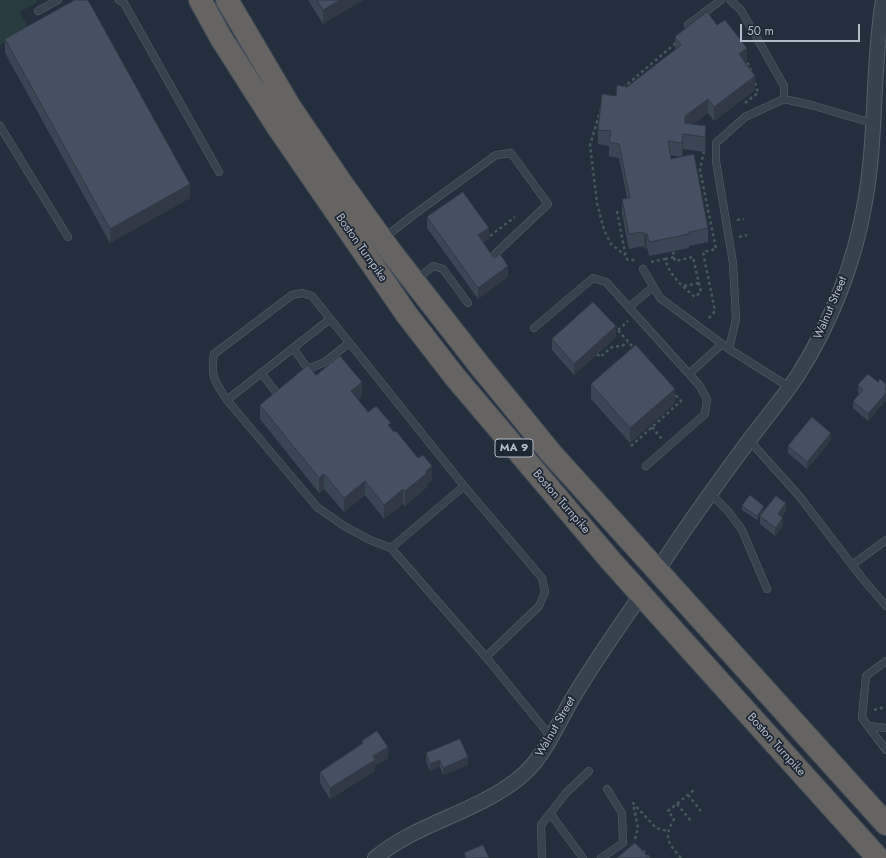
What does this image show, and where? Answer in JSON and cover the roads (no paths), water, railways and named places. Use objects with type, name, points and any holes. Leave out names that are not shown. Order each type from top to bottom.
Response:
[{"type":"highway","name":"Boston Turnpike","points":[[200,0],[221,38],[279,130],[407,315],[479,408],[641,595],[878,858]]},
{"type":"highway","name":"Boston Turnpike","points":[[227,0],[290,106],[414,282],[551,453],[886,824]]},
{"type":"street","name":"Walnut Street","points":[[658,570],[710,493],[789,387],[818,340],[835,302],[851,261],[865,202],[879,24],[883,0]]},
{"type":"street","name":"Walnut Street","points":[[375,858],[395,843],[470,807],[517,780],[532,767],[589,671],[641,595]]},
{"type":"lane","points":[[38,11],[58,0]]},
{"type":"lane","points":[[119,0],[124,3],[219,172]]},
{"type":"lane","points":[[688,25],[721,0]]},
{"type":"lane","points":[[730,0],[741,10],[776,70],[784,86],[784,99]]},
{"type":"lane","points":[[729,349],[736,319],[733,263],[716,161],[716,143],[745,117],[784,99],[811,105],[872,123]]},
{"type":"lane","points":[[0,126],[68,237]]},
{"type":"lane","points":[[383,239],[496,155],[511,154],[548,204],[497,252]]},
{"type":"lane","points":[[414,282],[433,266],[443,269],[468,303]]},
{"type":"lane","points":[[643,269],[660,298],[729,349],[789,387]]},
{"type":"lane","points":[[534,328],[593,278],[606,282],[689,374],[708,399],[705,414],[646,466]]},
{"type":"lane","points":[[629,307],[653,287]]},
{"type":"lane","points":[[486,657],[539,606],[545,592],[542,578],[464,486],[312,296],[302,293],[292,295],[214,354],[212,368],[214,381],[227,400],[317,507],[344,526],[370,540],[391,548],[486,657],[551,737]]},
{"type":"lane","points":[[227,400],[330,318]]},
{"type":"lane","points":[[293,348],[308,369],[325,362],[350,344]]},
{"type":"lane","points":[[689,374],[722,344]]},
{"type":"lane","points":[[262,373],[280,397]]},
{"type":"lane","points":[[749,440],[800,497],[852,565],[886,606]]},
{"type":"lane","points":[[391,548],[464,486]]},
{"type":"lane","points":[[710,493],[728,511],[742,530],[767,589]]},
{"type":"lane","points":[[852,565],[886,540]]},
{"type":"lane","points":[[886,660],[866,676],[862,718],[886,750]]},
{"type":"lane","points":[[868,726],[886,728]]},
{"type":"lane","points":[[542,858],[541,825],[566,793],[589,771]]},
{"type":"lane","points":[[601,858],[624,843],[622,813],[607,789]]},
{"type":"lane","points":[[550,813],[582,858]]}]
